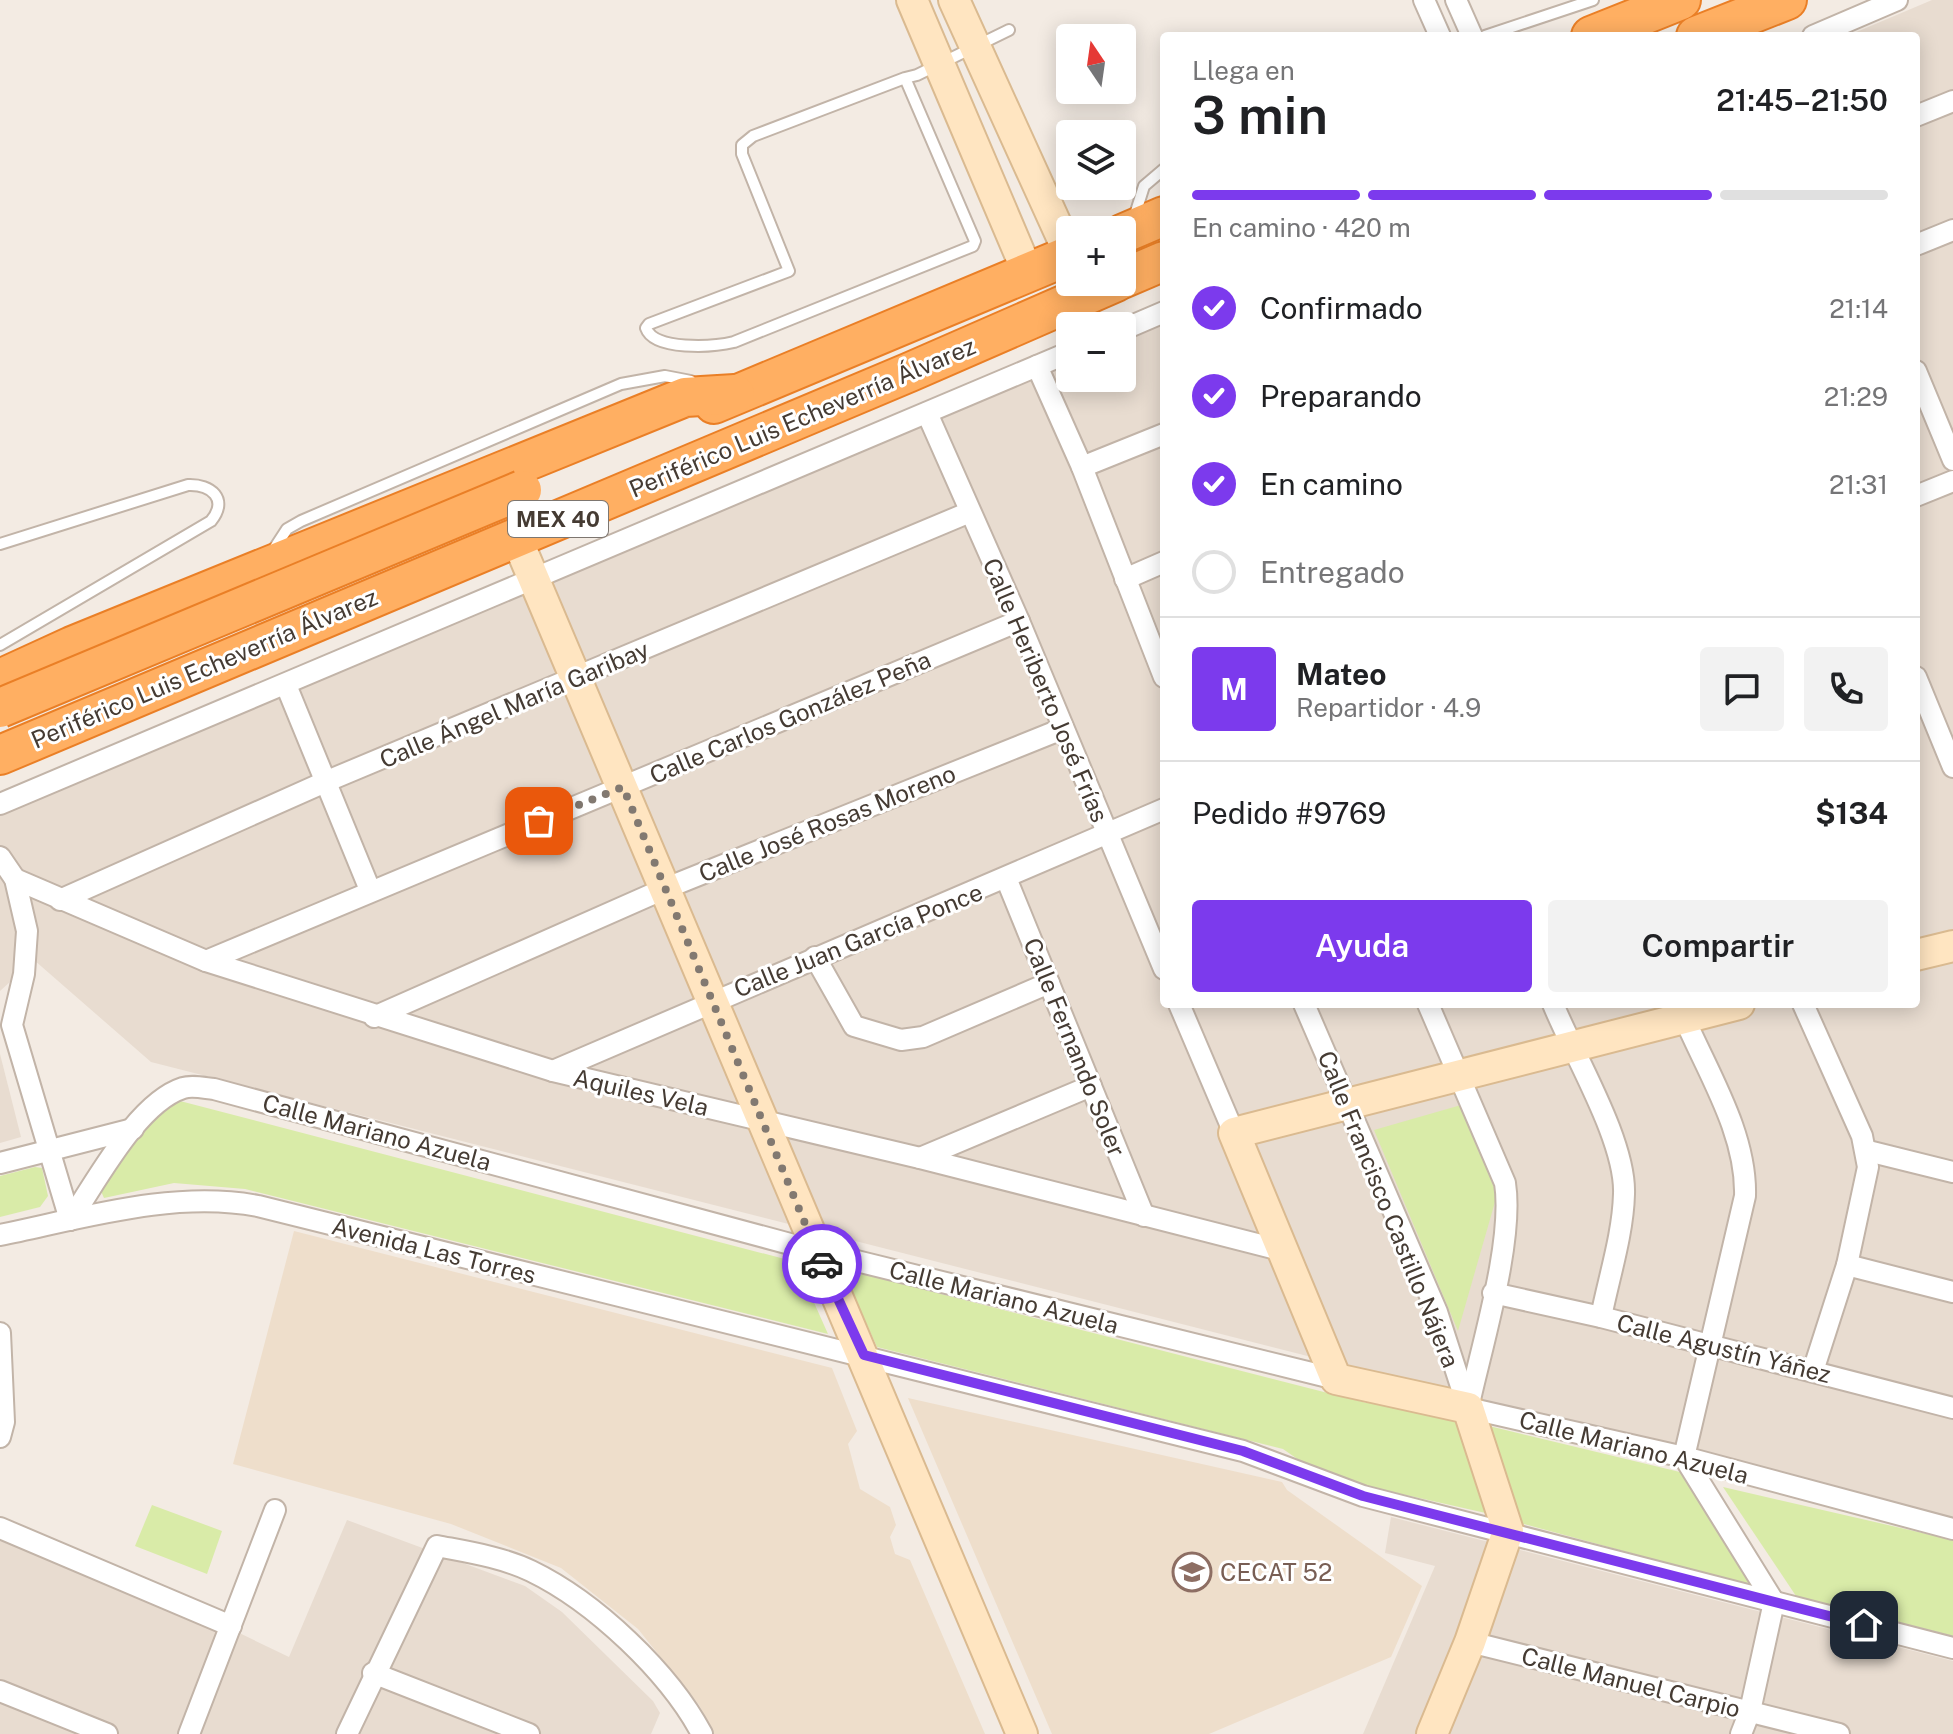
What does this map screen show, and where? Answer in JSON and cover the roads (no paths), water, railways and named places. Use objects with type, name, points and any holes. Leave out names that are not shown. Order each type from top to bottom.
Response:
[{"type":"highway","points":[[1583,14],[1681,0]]},
{"type":"highway","points":[[1706,32],[1787,0]]},
{"type":"highway","name":"Periférico Luis Echeverría Álvarez","points":[[0,708],[522,490],[735,394],[1056,261]]},
{"type":"highway","points":[[1136,273],[1160,263]]},
{"type":"highway","name":"Periférico Luis Echeverría Álvarez","points":[[0,755],[1083,296]]},
{"type":"highway","points":[[0,679],[72,646],[685,397],[735,394]]},
{"type":"highway","points":[[0,685],[42,709],[93,715],[91,705],[73,685],[69,673],[72,646]]},
{"type":"street","points":[[912,0],[1028,273]]},
{"type":"street","points":[[954,0],[1056,225]]},
{"type":"street","points":[[1424,0],[1438,32]]},
{"type":"street","points":[[1456,0],[1470,32]]},
{"type":"street","points":[[1822,32],[1897,0]]},
{"type":"street","points":[[1920,114],[1953,101]]},
{"type":"street","points":[[1920,243],[1953,230]]},
{"type":"street","points":[[1136,324],[1160,314]]},
{"type":"street","points":[[0,804],[1056,358]]},
{"type":"street","points":[[1037,366],[1082,467],[1160,667]]},
{"type":"street","points":[[1920,381],[1953,460]]},
{"type":"street","name":"Calle Heriberto José Frías","points":[[927,413],[1019,621],[1160,960]]},
{"type":"street","points":[[1082,467],[1160,436]]},
{"type":"street","points":[[1920,494],[1953,481]]},
{"type":"street","name":"Calle Ángel María Garibay","points":[[60,900],[325,782],[970,512]]},
{"type":"street","points":[[516,537],[1022,1734]]},
{"type":"street","points":[[1125,579],[1160,564]]},
{"type":"street","name":"Calle Carlos González Peña","points":[[206,961],[1019,621]]},
{"type":"street","points":[[286,685],[370,890]]},
{"type":"street","points":[[1920,687],[1953,767]]},
{"type":"street","name":"Calle José Rosas Moreno","points":[[374,1017],[664,889],[1062,729]]},
{"type":"street","name":"Calle Juan García Ponce","points":[[553,1071],[1160,811]]},
{"type":"street","points":[[0,857],[15,879],[24,910],[27,952],[6,1026],[70,1220]]},
{"type":"street","name":"Calle Fernando Soler","points":[[1006,878],[1144,1216]]},
{"type":"street","name":"Aquiles Vela","points":[[15,879],[206,961],[374,1017],[553,1071],[920,1158],[1284,1251]]},
{"type":"street","points":[[1920,954],[1953,946]]},
{"type":"street","points":[[815,957],[849,1022],[862,1030],[901,1040],[923,1037],[1049,983]]},
{"type":"street","points":[[1181,1008],[1336,1379]]},
{"type":"street","name":"Calle Francisco Castillo Nájera","points":[[1306,1008],[1437,1312],[1508,1531]]},
{"type":"street","points":[[1430,1008],[1505,1183],[1506,1216],[1468,1408]]},
{"type":"street","points":[[1555,1008],[1615,1143],[1623,1171],[1624,1196],[1601,1317]]},
{"type":"street","points":[[1234,1133],[1571,1048],[1682,1011],[1706,1008]]},
{"type":"street","points":[[1805,1008],[1868,1151],[1865,1184],[1847,1265],[1813,1371]]},
{"type":"street","points":[[1682,1011],[1736,1139],[1746,1171],[1745,1196],[1684,1457],[1774,1602],[1750,1711],[1741,1734]]},
{"type":"street","name":"Calle Mariano Azuela","points":[[70,1220],[133,1129],[159,1099],[186,1086],[214,1089],[816,1251],[1336,1379],[1684,1457],[1953,1529]]},
{"type":"street","points":[[920,1158],[1091,1086]]},
{"type":"street","points":[[0,1163],[133,1129]]},
{"type":"street","points":[[1868,1151],[1953,1172]]},
{"type":"street","name":"Avenida Las Torres","points":[[0,1235],[175,1203],[233,1202],[864,1355],[1243,1451],[1363,1496],[1953,1648]]},
{"type":"street","points":[[1847,1265],[1953,1292]]},
{"type":"street","name":"Calle Agustín Yáñez","points":[[1493,1293],[1601,1317],[1953,1408]]},
{"type":"street","points":[[0,1333],[4,1422],[0,1437]]},
{"type":"street","points":[[189,1734],[275,1510]]},
{"type":"street","points":[[0,1528],[231,1626]]},
{"type":"street","points":[[1432,1734],[1470,1642],[1508,1531]]},
{"type":"street","points":[[347,1734],[373,1673],[437,1546],[529,1570],[556,1585],[635,1649],[672,1688],[702,1734]]},
{"type":"street","name":"Calle Manuel Carpio","points":[[1470,1642],[1839,1734]]},
{"type":"street","points":[[373,1673],[529,1734]]},
{"type":"street","points":[[0,1691],[107,1734]]},
{"type":"lane","points":[[1503,32],[1583,14],[1593,0]]},
{"type":"lane","points":[[905,78],[961,203],[975,241],[973,246],[734,342],[709,346],[661,343],[651,337],[646,328],[649,324],[789,271],[742,154],[742,145],[747,139],[905,78],[939,65],[1009,30]]},
{"type":"lane","points":[[1139,227],[1144,186],[1160,172]]},
{"type":"lane","points":[[0,544],[188,485],[202,484],[214,490],[219,501],[219,512],[211,521],[0,645]]},
{"type":"place","name":"CECAT 52","points":[[1192,1572]]}]
